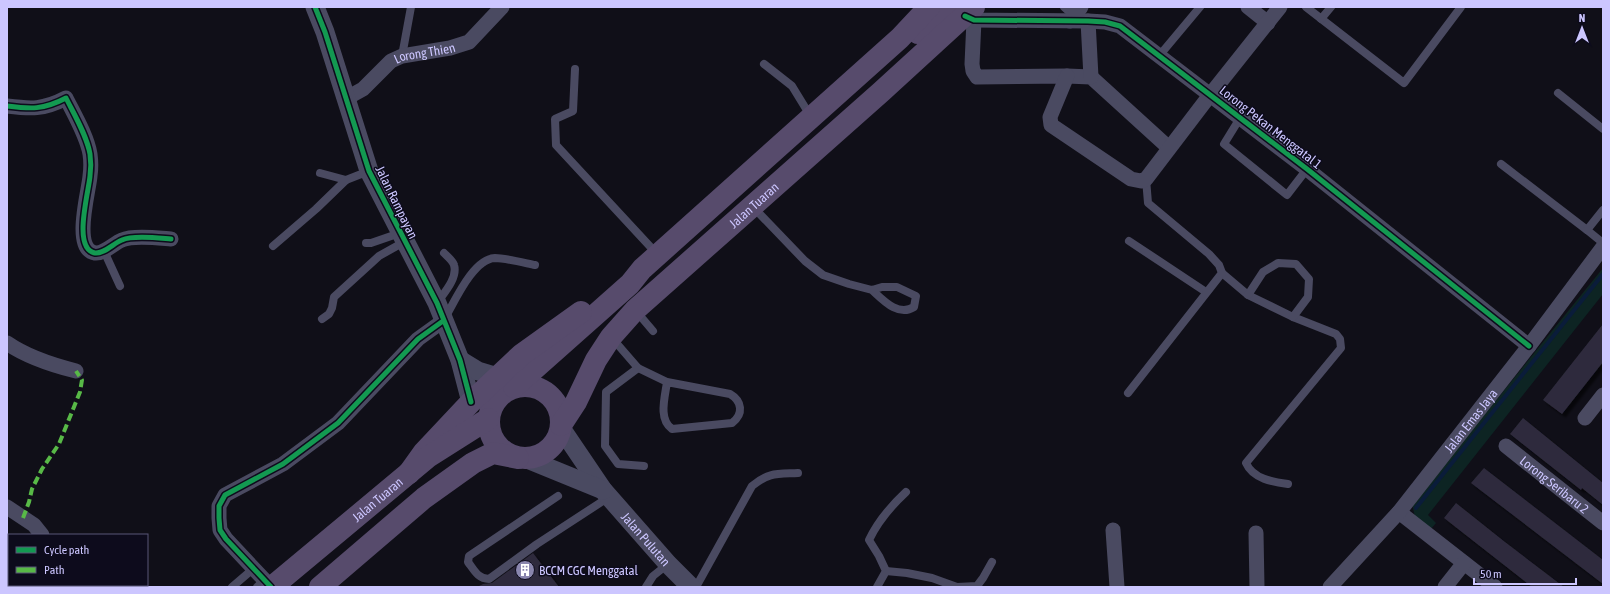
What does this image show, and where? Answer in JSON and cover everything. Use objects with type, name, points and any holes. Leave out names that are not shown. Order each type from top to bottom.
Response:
[{"type":"main road","name":"Jalan Tuaran","points":[[506,382],[630,284],[650,262],[900,38],[929,7]]},
{"type":"main road","name":"Jalan Tuaran","points":[[561,426],[576,402],[596,360],[611,337],[635,310],[881,92],[966,12]]},
{"type":"main road","points":[[900,38],[923,32],[966,12]]},
{"type":"main road","points":[[650,262],[676,254],[880,71],[886,70],[889,72],[890,78],[881,92]]},
{"type":"main road","points":[[506,382],[502,393],[497,398],[490,410],[488,419],[490,432],[496,444],[506,453],[523,458]]},
{"type":"main road","points":[[320,587],[424,498],[473,463],[493,453],[523,458],[535,457],[549,449],[559,436],[561,416],[558,408],[554,400],[548,394],[532,386],[506,382],[471,402],[424,452],[409,473]]},
{"type":"main road","name":"Jalan Tuaran","points":[[266,585],[428,457],[488,419]]},
{"type":"street","name":"Jalan Rampayan","points":[[315,7],[325,32],[369,171],[440,312],[460,360],[471,402]]},
{"type":"street","name":"Lorong Thien","points":[[345,99],[363,89],[391,62],[402,56],[450,48],[469,42],[502,7]]},
{"type":"street","points":[[1248,7],[1268,23]]},
{"type":"street","points":[[1067,76],[1050,117],[1051,125],[1131,179],[1141,181],[1146,179],[1280,7]]},
{"type":"street","name":"Lorong Pekan Menggatal 1","points":[[966,12],[1076,14],[1120,26],[1307,169],[1529,346]]},
{"type":"street","points":[[966,12],[973,71],[977,77],[1091,77]]},
{"type":"street","points":[[1076,14],[1091,77],[1169,148]]},
{"type":"street","points":[[7,106],[29,109],[47,106],[66,98],[73,111],[90,153],[90,175],[83,221],[83,236],[85,245],[90,251],[96,253],[104,251],[125,238],[171,239]]},
{"type":"street","name":"Jalan Emas Jaya","points":[[1330,587],[1399,512],[1529,346],[1603,247]]},
{"type":"street","points":[[266,585],[226,540],[220,530],[219,506],[226,495],[283,464],[338,423],[392,364],[418,339],[440,312]]},
{"type":"street","points":[[7,343],[55,366],[76,370]]},
{"type":"street","points":[[460,360],[478,370],[506,382]]},
{"type":"street","points":[[1585,418],[1603,395]]},
{"type":"street","name":"Jalan Pulutan","points":[[561,426],[607,493],[668,564],[691,587]]},
{"type":"street","name":"Lorong Seribaru 2","points":[[1506,446],[1603,523]]},
{"type":"street","name":"Jalan Pulutan","points":[[523,458],[607,493]]},
{"type":"street","points":[[7,506],[34,525],[41,534]]},
{"type":"street","points":[[1399,512],[1495,587]]},
{"type":"street","points":[[1113,530],[1117,587]]},
{"type":"street","points":[[1256,533],[1257,587]]},
{"type":"street","points":[[1445,587],[1464,563]]},
{"type":"lane","points":[[402,56],[410,7]]},
{"type":"lane","points":[[1159,56],[1200,7]]},
{"type":"lane","points":[[1306,7],[1404,83],[1461,7]]},
{"type":"lane","points":[[1320,19],[1330,7]]},
{"type":"lane","points":[[764,64],[792,86],[811,117]]},
{"type":"lane","points":[[574,69],[572,112],[555,119],[556,145],[650,262]]},
{"type":"lane","points":[[1558,93],[1603,129]]},
{"type":"lane","points":[[1240,118],[1224,144],[1287,195],[1307,169]]},
{"type":"lane","points":[[1501,164],[1603,243]]},
{"type":"lane","points":[[274,246],[326,200],[346,180],[369,171]]},
{"type":"lane","points":[[320,173],[346,180]]},
{"type":"lane","points":[[1146,179],[1148,203],[1209,254],[1219,265],[1222,273],[1248,295],[1293,317],[1336,334],[1340,340],[1341,348],[1246,463],[1249,469],[1268,481],[1288,484]]},
{"type":"lane","points":[[752,206],[794,250],[823,275],[872,290],[887,304],[899,309],[909,310],[914,307],[916,296],[897,287],[882,286],[872,290]]},
{"type":"lane","points":[[1587,230],[1603,210]]},
{"type":"lane","points":[[366,243],[402,237]]},
{"type":"lane","points":[[322,319],[329,314],[334,297],[402,237]]},
{"type":"lane","points":[[1129,241],[1206,292]]},
{"type":"lane","points":[[104,251],[120,286]]},
{"type":"lane","points":[[440,312],[455,274],[454,264],[444,253]]},
{"type":"lane","points":[[440,312],[476,268],[484,262],[495,258],[535,265]]},
{"type":"lane","points":[[1248,295],[1263,272],[1278,263],[1296,264],[1309,279],[1308,297],[1293,317]]},
{"type":"lane","points":[[1128,393],[1222,273]]},
{"type":"lane","points":[[635,310],[653,331]]},
{"type":"lane","points":[[611,337],[638,368],[667,382],[730,394],[739,401],[738,416],[732,423],[672,429],[666,424],[664,416],[667,382]]},
{"type":"lane","points":[[638,368],[606,392],[604,446],[618,464],[644,466]]},
{"type":"lane","points":[[696,587],[752,486],[763,477],[773,474],[798,473]]},
{"type":"lane","points":[[886,571],[869,540],[877,524],[894,503],[906,492]]},
{"type":"lane","points":[[558,496],[469,556],[468,562],[479,576],[484,579],[489,579],[607,493]]},
{"type":"lane","points":[[886,571],[932,578],[957,587],[977,586],[992,562]]},
{"type":"lane","points":[[646,587],[653,576],[668,564]]},
{"type":"lane","points":[[232,587],[253,569]]},
{"type":"lane","points":[[877,587],[886,571]]},
{"type":"green space","points":[[1603,268],[1603,294],[1428,515],[1436,523],[1431,529],[1415,517],[1412,504]]},
{"type":"building","points":[[1603,324],[1603,362],[1562,414],[1543,400]]},
{"type":"building","points":[[1523,418],[1603,483],[1603,505],[1582,488],[1581,490],[1510,434]]},
{"type":"building","points":[[1484,468],[1603,560],[1603,584],[1471,483]]},
{"type":"building","points":[[1456,503],[1564,587],[1532,587],[1444,518]]},
{"type":"building","name":"BCCM CGC Menggatal","points":[[533,553],[559,587],[477,587],[483,584],[492,583]]},
{"type":"waterway","points":[[1416,508],[1603,274]]},
{"type":"marked path","points":[[23,518],[32,489],[42,469],[59,444],[80,392],[82,380],[76,371]]},
{"type":"cycle path","points":[[315,7],[325,32],[369,171],[437,303],[460,360],[471,402]]},
{"type":"cycle path","points":[[965,16],[974,20],[1088,21],[1105,22],[1120,26],[1307,169],[1529,346]]},
{"type":"cycle path","points":[[7,106],[37,108],[50,105],[66,98],[83,133],[90,154],[91,162],[83,231],[84,241],[88,249],[95,253],[102,252],[119,241],[127,238],[146,237],[171,239]]},
{"type":"cycle path","points":[[271,587],[226,539],[220,530],[219,506],[225,495],[283,464],[338,423],[418,339],[443,321]]},
{"type":"place","name":"BCCM CGC Menggatal","points":[[525,570]]}]
